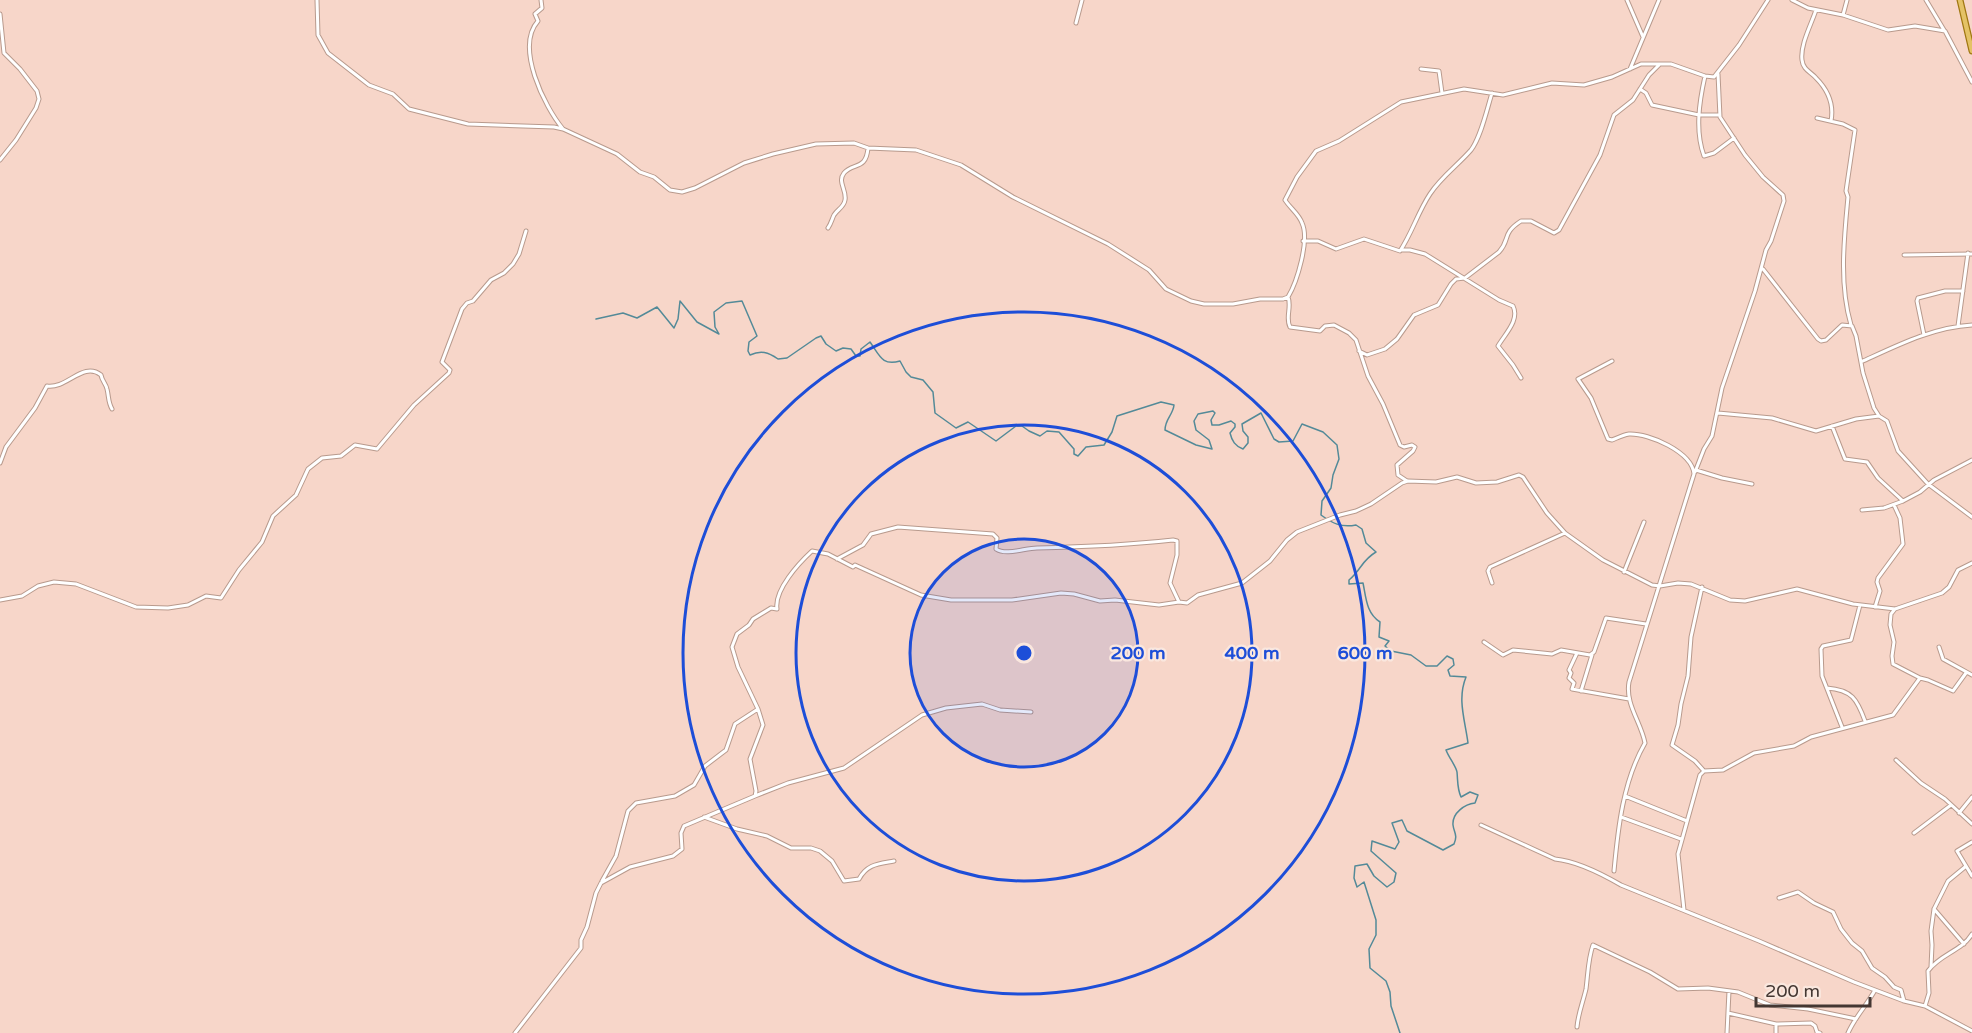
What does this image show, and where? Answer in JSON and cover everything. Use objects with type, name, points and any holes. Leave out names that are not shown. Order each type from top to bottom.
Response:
[{"type":"main road","points":[[1960,0],[1972,51]]},
{"type":"street","points":[[317,0],[318,35],[328,53],[369,85],[393,94],[409,109],[468,124],[563,129],[617,154],[640,172],[654,177],[664,187],[682,192],[695,188],[744,163],[816,144],[854,143],[868,148],[916,150],[961,165],[1013,197],[1108,244],[1149,270],[1166,289],[1191,301],[1204,304],[1233,304],[1288,297]]},
{"type":"street","points":[[541,0],[542,8],[534,14],[538,21],[531,32],[532,72],[554,118],[563,129]]},
{"type":"street","points":[[1076,23],[1082,0]]},
{"type":"street","points":[[1627,0],[1643,38]]},
{"type":"street","points":[[1630,69],[1659,0]]},
{"type":"street","points":[[1408,481],[1398,475],[1397,465],[1415,447],[1400,445],[1354,338],[1336,325],[1325,326],[1320,331],[1290,327],[1288,323],[1290,304],[1288,297],[1302,264],[1304,226],[1285,200],[1297,177],[1316,151],[1338,141],[1395,104],[1442,93],[1464,89],[1503,94],[1514,93],[1558,82],[1575,86],[1594,83],[1641,64],[1671,64],[1714,77],[1768,0]]},
{"type":"street","points":[[1792,0],[1815,10],[1843,15],[1888,30],[1915,26],[1945,31]]},
{"type":"street","points":[[1843,15],[1847,0]]},
{"type":"street","points":[[1926,0],[1972,82]]},
{"type":"street","points":[[1815,10],[1805,40],[1802,59],[1807,71],[1817,78],[1828,95],[1833,110],[1831,121]]},
{"type":"street","points":[[0,14],[4,53],[37,91],[39,99],[16,140],[0,160]]},
{"type":"street","points":[[1363,363],[1367,355],[1385,349],[1397,339],[1414,315],[1435,308],[1450,284],[1456,279],[1465,278],[1499,252],[1503,248],[1508,231],[1521,221],[1530,221],[1552,232],[1559,230],[1600,155],[1614,115],[1629,104],[1660,64]]},
{"type":"street","points":[[1421,69],[1439,71],[1442,93]]},
{"type":"street","points":[[1614,872],[1620,817],[1631,773],[1645,741],[1627,693],[1629,682],[1695,471],[1713,435],[1722,388],[1784,197],[1763,177],[1719,114],[1718,74]]},
{"type":"street","points":[[1705,76],[1699,115],[1700,141],[1705,157],[1734,138]]},
{"type":"street","points":[[1640,89],[1646,93],[1652,105],[1699,115],[1719,114]]},
{"type":"street","points":[[1401,250],[1429,195],[1454,165],[1472,149],[1492,93]]},
{"type":"street","points":[[1817,118],[1852,127],[1856,131],[1846,191],[1848,198],[1844,264],[1846,303],[1874,408],[1879,416],[1887,421],[1898,451],[1928,484],[1972,518]]},
{"type":"street","points":[[828,228],[845,200],[842,177],[846,171],[863,162],[868,148]]},
{"type":"street","points":[[0,600],[21,596],[38,586],[54,582],[76,584],[142,607],[168,608],[188,605],[206,596],[221,598],[239,570],[262,542],[273,516],[296,495],[308,469],[322,458],[341,456],[355,445],[377,449],[417,403],[449,373],[450,370],[442,362],[462,309],[467,303],[473,301],[491,280],[504,273],[513,264],[519,254],[526,231]]},
{"type":"street","points":[[1303,241],[1318,241],[1336,249],[1364,239],[1398,252],[1410,250],[1425,254],[1499,300],[1513,306],[1515,313],[1513,321],[1498,346],[1521,378]]},
{"type":"street","points":[[1904,255],[1970,254],[1958,326]]},
{"type":"street","points":[[1762,267],[1780,293],[1821,341],[1826,340],[1842,325],[1851,326]]},
{"type":"street","points":[[1924,335],[1918,298],[1945,291],[1963,291]]},
{"type":"street","points":[[1860,362],[1924,335],[1958,326],[1972,325]]},
{"type":"street","points":[[1359,351],[1367,355]]},
{"type":"street","points":[[1612,361],[1578,379],[1591,398],[1609,440],[1632,434],[1662,442],[1680,453],[1695,471],[1752,484]]},
{"type":"street","points":[[0,463],[6,447],[35,408],[47,386],[57,386],[84,372],[96,371],[101,375],[106,386],[112,409]]},
{"type":"street","points":[[1718,413],[1772,418],[1813,431],[1862,417],[1879,416]]},
{"type":"street","points":[[1832,425],[1845,459],[1867,462],[1878,478],[1903,501]]},
{"type":"street","points":[[1862,510],[1868,511],[1903,501],[1920,492],[1928,484],[1972,460]]},
{"type":"street","points":[[755,796],[756,788],[750,761],[762,727],[758,709],[738,667],[732,647],[735,637],[753,619],[771,608],[777,609],[776,603],[782,589],[797,566],[811,551],[820,551],[921,595],[936,598],[962,601],[1012,600],[1061,593],[1074,594],[1100,602],[1115,600],[1159,604],[1186,603],[1198,595],[1242,583],[1270,561],[1287,540],[1297,532],[1356,511],[1371,504],[1402,483],[1408,481],[1436,482],[1457,477],[1476,483],[1497,482],[1521,475],[1547,513],[1565,533],[1602,560],[1646,582],[1660,586],[1678,583],[1702,587],[1730,600],[1752,600],[1797,589],[1860,605],[1895,609],[1942,593],[1953,582],[1958,570],[1972,563]]},
{"type":"street","points":[[1875,607],[1880,591],[1878,578],[1903,544],[1900,518],[1894,505]]},
{"type":"street","points":[[1624,572],[1644,522]]},
{"type":"street","points":[[837,559],[863,545],[871,534],[898,527],[993,534],[997,538],[996,549],[1001,551],[1034,548],[1092,548],[1173,540],[1177,541],[1177,554],[1170,583],[1179,602]]},
{"type":"street","points":[[1492,583],[1488,571],[1490,567],[1565,533]]},
{"type":"street","points":[[1702,587],[1691,637],[1688,676],[1672,745],[1674,749],[1695,761],[1704,771]]},
{"type":"street","points":[[1842,728],[1822,676],[1821,649],[1823,646],[1851,640],[1860,605]]},
{"type":"street","points":[[1889,609],[1894,642],[1893,664],[1953,691],[1966,673]]},
{"type":"street","points":[[1891,614],[1895,609]]},
{"type":"street","points":[[1581,691],[1606,618],[1646,624]]},
{"type":"street","points":[[1484,642],[1503,655],[1518,650],[1552,654],[1561,650],[1592,655]]},
{"type":"street","points":[[1939,647],[1943,659],[1972,675]]},
{"type":"street","points":[[1577,654],[1569,670],[1571,673],[1569,677],[1574,682],[1572,689],[1629,699]]},
{"type":"street","points":[[1684,910],[1678,865],[1681,839],[1700,775],[1704,771],[1723,770],[1754,753],[1794,746],[1811,737],[1895,714],[1920,678]]},
{"type":"street","points":[[1827,688],[1841,689],[1850,694],[1858,704],[1865,721]]},
{"type":"street","points":[[601,883],[630,867],[678,854],[682,849],[682,828],[788,783],[840,770],[929,712],[982,704],[1000,710],[1031,712]]},
{"type":"street","points":[[515,1033],[581,948],[581,940],[596,893],[616,856],[628,811],[636,803],[675,796],[694,785],[705,766],[726,750],[735,724],[758,709]]},
{"type":"street","points":[[1896,760],[1972,824]]},
{"type":"street","points":[[1625,796],[1687,821]]},
{"type":"street","points":[[1959,813],[1972,797]]},
{"type":"street","points":[[1914,833],[1951,805]]},
{"type":"street","points":[[704,817],[737,829],[767,836],[791,848],[811,848],[820,851],[832,861],[844,881],[858,879],[869,867],[894,861]]},
{"type":"street","points":[[1620,817],[1681,839]]},
{"type":"street","points":[[1481,825],[1555,859],[1600,874],[1628,888],[1875,990],[1925,1006],[1972,1031]]},
{"type":"street","points":[[1972,842],[1957,851],[1972,876]]},
{"type":"street","points":[[1932,967],[1930,931],[1934,909],[1948,881],[1965,867]]},
{"type":"street","points":[[1779,898],[1798,892],[1833,912],[1841,928],[1852,943],[1862,951],[1874,971],[1901,990],[1904,1001]]},
{"type":"street","points":[[1934,909],[1964,944]]},
{"type":"street","points":[[1925,1006],[1929,993],[1927,976],[1932,967],[1939,959],[1964,944],[1972,934]]},
{"type":"street","points":[[1577,1027],[1579,1010],[1586,991],[1587,968],[1593,945],[1656,975],[1678,989],[1708,988],[1729,991],[1751,995],[1770,1005],[1808,1009],[1856,1019]]},
{"type":"street","points":[[1848,1033],[1875,990]]},
{"type":"street","points":[[1727,1033],[1729,991]]},
{"type":"street","points":[[1728,1013],[1776,1024],[1811,1023],[1815,1026],[1816,1032],[1820,1033]]},
{"type":"street","points":[[1776,1024],[1776,1033]]},
{"type":"waterway","points":[[596,319],[623,313],[637,318],[657,307],[674,328],[678,319],[680,301],[697,322],[719,334],[715,327],[714,312],[726,303],[742,301],[757,336],[749,342],[750,355],[761,352],[778,359],[787,358],[821,336],[826,344],[836,351],[843,348],[851,349],[856,356],[860,356],[861,349],[870,342],[882,359],[889,362],[900,361],[911,377],[923,380],[933,392],[935,413],[956,428],[968,422],[996,441],[1016,426],[1022,426],[1040,436],[1047,431],[1059,432],[1074,449],[1074,454],[1078,456],[1086,447],[1104,445],[1112,432],[1117,416],[1161,402],[1174,405],[1165,430],[1196,445],[1212,449],[1209,440],[1196,430],[1194,421],[1198,414],[1213,411],[1215,413],[1211,420],[1212,425],[1231,421],[1235,424],[1230,433],[1236,445],[1243,449],[1248,443],[1248,437],[1243,431],[1242,424],[1261,413],[1274,439],[1279,442],[1293,441],[1302,424],[1323,432],[1337,445],[1339,459],[1331,488],[1322,501],[1321,515],[1337,524],[1356,525],[1362,529],[1366,543],[1376,552],[1349,580],[1349,584],[1363,583],[1369,609],[1380,622],[1379,637],[1389,641],[1385,646],[1391,651],[1411,655],[1426,666],[1437,666],[1447,656],[1453,659],[1454,665],[1448,670],[1450,676],[1466,677],[1462,701],[1468,743],[1446,750],[1456,770],[1461,797],[1470,792],[1478,795],[1475,803],[1463,807],[1453,821],[1456,838],[1454,844],[1443,850],[1407,831],[1402,820],[1392,823],[1399,842],[1395,849],[1372,841],[1371,851],[1396,873],[1394,882],[1387,887],[1374,876],[1367,864],[1355,866],[1354,878],[1357,887],[1364,882],[1376,920],[1376,935],[1369,949],[1370,968],[1386,981],[1400,1033]]}]
